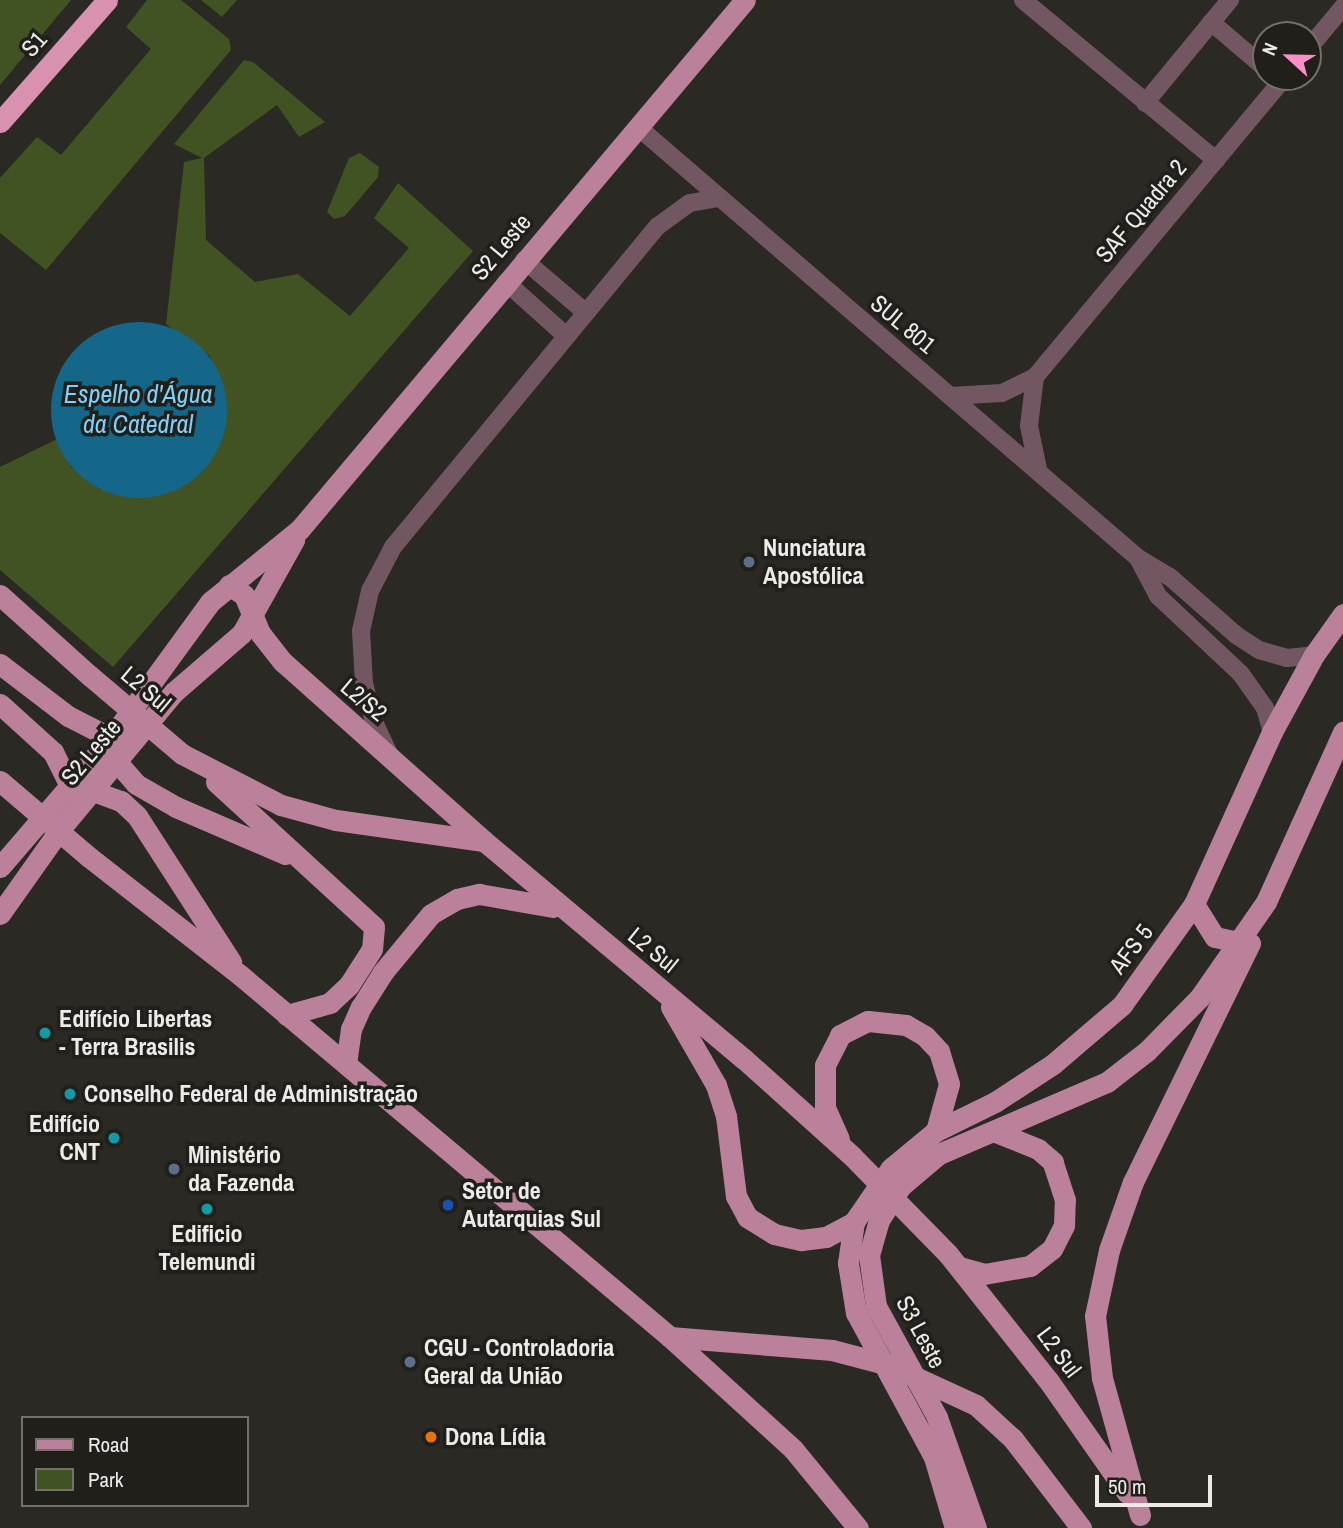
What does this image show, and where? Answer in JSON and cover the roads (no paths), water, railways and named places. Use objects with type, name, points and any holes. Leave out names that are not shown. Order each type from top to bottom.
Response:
[{"type":"highway","name":"S1","points":[[0,122],[107,0]]},
{"type":"main road","name":"S2 Leste","points":[[0,867],[71,788],[111,738],[210,602],[300,528],[745,0]]},
{"type":"main road","name":"S2 Leste","points":[[0,914],[93,791],[174,692],[242,633],[300,528]]},
{"type":"main road","name":"L2/S2","points":[[229,585],[244,595],[260,633],[283,662],[484,841]]},
{"type":"main road","name":"L2 Sul","points":[[0,595],[89,675],[187,757],[281,805],[336,820],[484,841],[562,910],[657,986],[847,1152],[954,1260],[1048,1380],[1144,1522]]},
{"type":"main road","points":[[0,614],[55,645]]},
{"type":"main road","name":"AFS 5","points":[[854,1222],[891,1168],[936,1131],[995,1102],[1088,1037],[1162,954],[1194,904],[1272,733],[1314,654],[1343,614]]},
{"type":"main road","points":[[185,638],[191,651],[211,662]]},
{"type":"main road","points":[[0,664],[68,716],[111,738]]},
{"type":"main road","points":[[0,704],[53,752],[71,788]]},
{"type":"main road","points":[[1144,1522],[1102,1378],[1095,1316],[1106,1263],[1133,1182],[1217,1016],[1266,902],[1335,767],[1342,736]]},
{"type":"main road","points":[[187,757],[297,859],[361,912],[374,927],[372,949],[349,985],[330,1003],[286,1015]]},
{"type":"main road","points":[[117,762],[136,784],[176,807],[297,859]]},
{"type":"main road","points":[[0,781],[89,857],[240,975],[670,1337],[793,1449],[858,1528]]},
{"type":"main road","points":[[93,791],[121,801],[137,816],[240,975]]},
{"type":"main road","points":[[346,1064],[351,1029],[361,1007],[431,914],[457,899],[479,894],[532,900],[562,910]]},
{"type":"main road","points":[[996,1132],[1107,1082],[1147,1051],[1200,997],[1266,902]]},
{"type":"main road","points":[[1194,904],[1215,937],[1240,942]]},
{"type":"main road","points":[[657,986],[716,1085],[726,1116],[736,1196],[747,1216],[774,1234],[801,1240],[826,1237],[854,1222]]},
{"type":"main road","points":[[847,1152],[825,1108],[823,1072],[841,1035],[868,1021],[906,1025],[925,1036],[939,1051],[949,1084],[936,1131]]},
{"type":"main road","points":[[954,1260],[984,1274],[1030,1266],[1052,1249],[1064,1225],[1065,1200],[1053,1162],[1038,1149],[996,1132]]},
{"type":"main road","name":"S3 Leste","points":[[976,1528],[937,1417],[876,1306],[869,1255],[879,1220],[901,1186],[939,1154],[996,1132]]},
{"type":"main road","name":"S3 Leste","points":[[854,1222],[848,1263],[856,1313],[934,1457],[955,1528]]},
{"type":"main road","points":[[670,1337],[832,1350],[889,1365],[976,1405],[1013,1439],[1081,1528]]},
{"type":"street","points":[[1023,0],[1216,160]]},
{"type":"street","points":[[1145,103],[1230,0]]},
{"type":"street","points":[[1322,32],[1343,7]]},
{"type":"street","points":[[1211,22],[1252,57]]},
{"type":"street","name":"SAF Quadra 2","points":[[950,396],[1002,393],[1035,377],[1271,91]]},
{"type":"street","name":"SUL 801","points":[[638,127],[1038,469],[1138,558],[1170,577],[1208,611],[1259,650],[1287,658],[1314,654]]},
{"type":"street","points":[[390,756],[374,722],[364,683],[361,631],[370,591],[393,547],[565,335],[672,212],[690,203],[718,198]]},
{"type":"street","points":[[524,260],[585,312]]},
{"type":"street","points":[[506,282],[565,335]]},
{"type":"street","points":[[1035,377],[1029,426],[1038,469]]},
{"type":"street","name":"SUL 801","points":[[1138,558],[1157,596],[1241,674],[1265,708],[1272,733]]},
{"type":"street","points":[[1192,629],[1208,611]]},
{"type":"water","name":"Espelho d'Água da Catedral","points":[[139,322],[173,329],[201,348],[220,376],[227,410],[220,444],[201,472],[173,491],[139,498],[105,491],[77,472],[58,444],[51,410],[58,376],[77,348],[105,329]]},
{"type":"place","name":"Nunciatura Apostólica","points":[[749,562]]},
{"type":"place","name":"Edifício Libertas - Terra Brasilis","points":[[45,1033]]},
{"type":"place","name":"Conselho Federal de Administração","points":[[70,1094]]},
{"type":"place","name":"Edifício CNT","points":[[114,1138]]},
{"type":"place","name":"Ministério da Fazenda","points":[[174,1169]]},
{"type":"place","name":"Setor de Autarquias Sul","points":[[448,1205]]},
{"type":"place","name":"Edificio Telemundi","points":[[207,1209]]},
{"type":"place","name":"CGU - Controladoria Geral da União","points":[[410,1362]]},
{"type":"place","name":"Dona Lídia","points":[[431,1437]]}]
